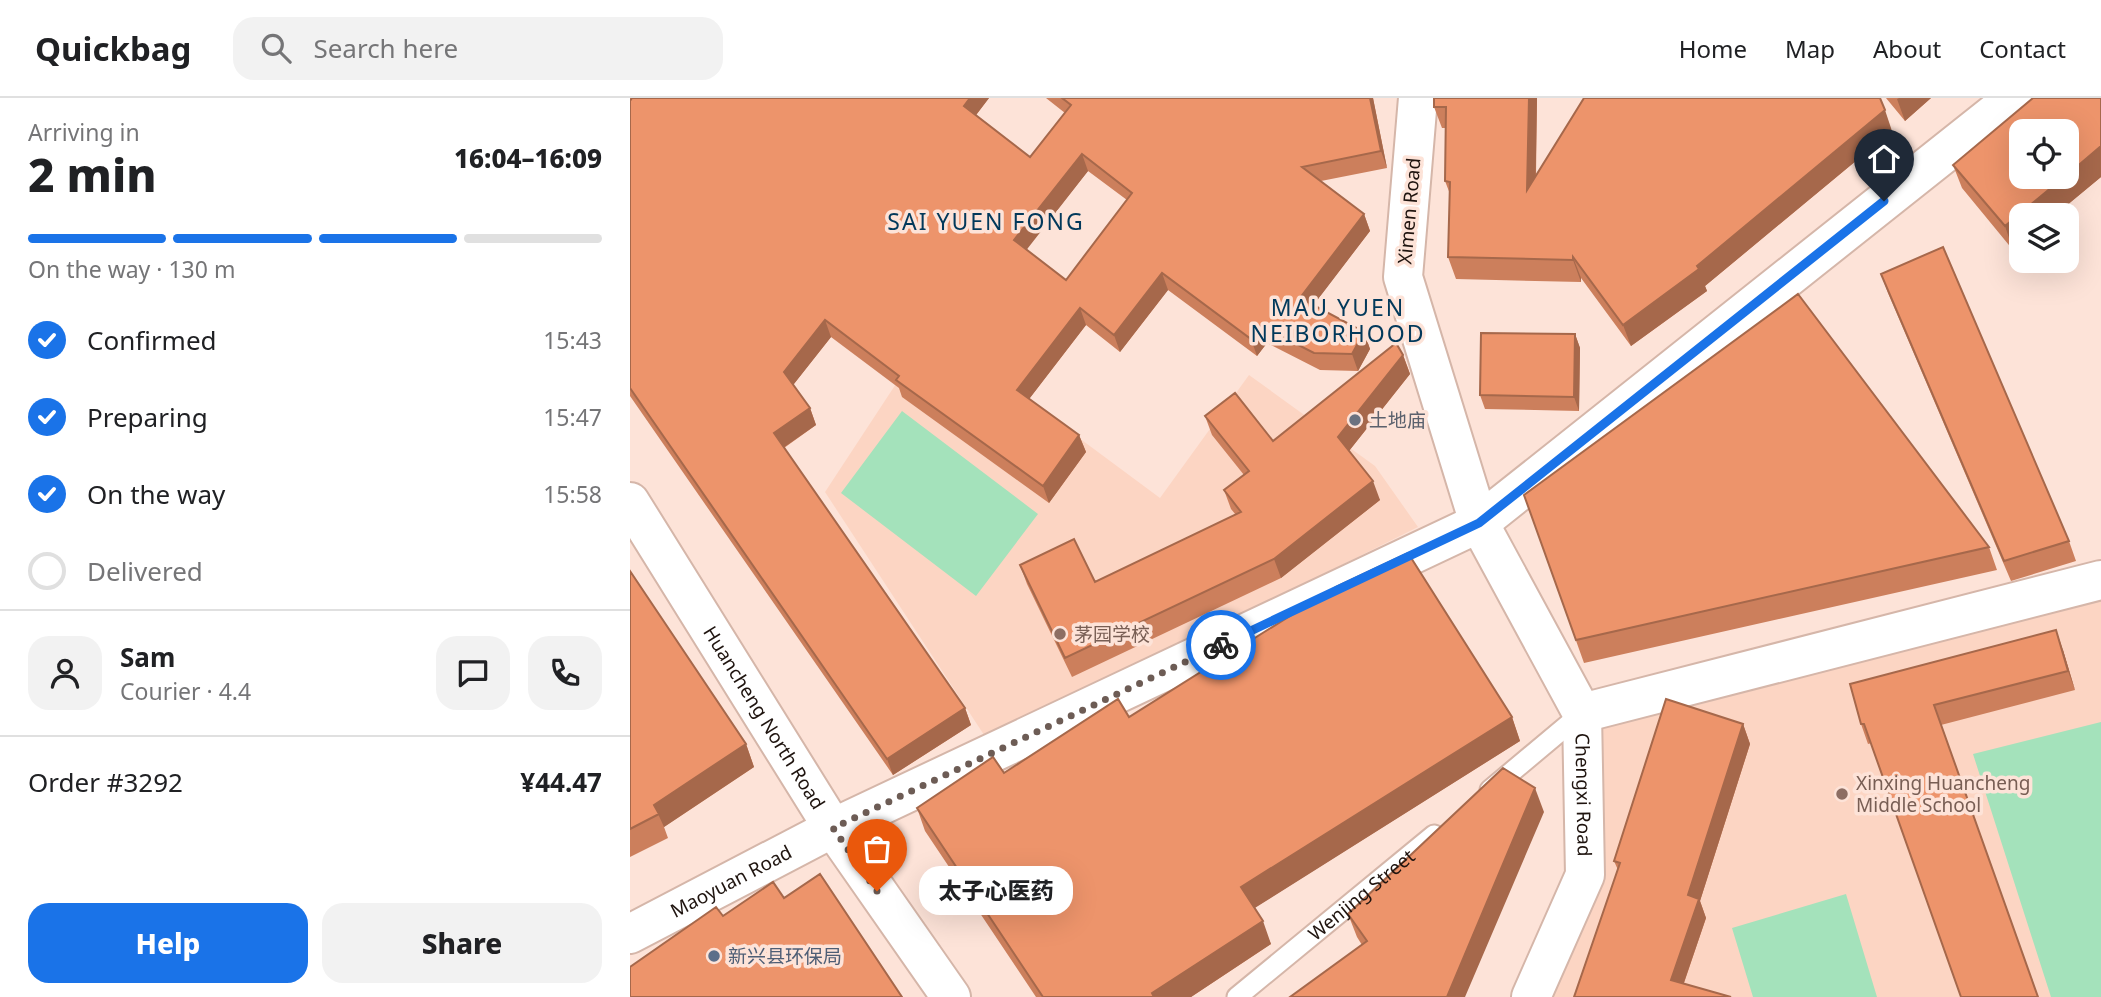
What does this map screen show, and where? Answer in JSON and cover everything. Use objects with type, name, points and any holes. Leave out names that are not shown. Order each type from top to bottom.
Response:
[{"type":"street","name":"Ximen Road","points":[[1418,98],[1404,277],[1479,523]]},
{"type":"street","name":"Maoyuan Road","points":[[630,934],[833,828],[1479,523],[2014,98]]},
{"type":"street","name":"Huancheng North Road","points":[[630,502],[833,828],[951,997]]},
{"type":"street","name":"Chengxi Road","points":[[1479,523],[1582,713],[1585,875],[1531,997]]},
{"type":"street","points":[[1582,713],[2101,580]]},
{"type":"lane","points":[[1474,802],[1582,713]]},
{"type":"lane","name":"Wenjing Street","points":[[1237,997],[1453,820]]},
{"type":"shaded area","name":"茅园学校","points":[[932,329],[1160,498],[1249,375],[1375,466],[1418,527],[988,741],[825,492]]},
{"type":"shaded area","name":"Xinxing Huancheng Middle School","points":[[2101,580],[2101,997],[1531,997],[1585,875],[1582,713]]},
{"type":"green space","points":[[902,411],[1038,514],[976,596],[841,493]]},
{"type":"green space","points":[[2101,722],[2101,997],[2051,997],[1973,754]]},
{"type":"green space","points":[[1846,894],[1877,997],[1753,997],[1732,928]]},
{"type":"building","points":[[632,98],[970,98],[964,106],[1030,157],[1071,105],[1062,98],[1370,98],[1381,151],[1302,167],[1364,214],[1300,298],[1364,332],[1352,354],[1314,353],[1261,326],[1251,339],[1162,273],[1114,335],[1080,308],[1017,390],[1079,435],[1043,486],[896,380],[899,376],[825,320],[784,372],[810,408],[774,433],[965,708],[887,759],[630,388]],"holes":[[[1082,154],[1132,193],[1066,280],[1014,240]]]},
{"type":"building","points":[[1434,98],[1529,98],[1527,190],[1584,98],[1880,98],[1885,110],[1697,266],[1699,269],[1623,325],[1573,257],[1573,260],[1448,257],[1450,182],[1445,181],[1446,107],[1434,107]]},
{"type":"building","points":[[2033,98],[2101,98],[2101,146],[2079,165],[2079,119],[2009,119],[2009,189],[2050,189],[2033,203],[2009,203],[2009,223],[2005,226],[1953,165]]},
{"type":"building","points":[[1943,247],[2069,541],[2004,561],[1881,274]]},
{"type":"building","points":[[1798,294],[1989,547],[1576,640],[1524,495]]},
{"type":"building","points":[[1481,333],[1575,334],[1574,397],[1480,395]]},
{"type":"building","points":[[1396,343],[1403,355],[1338,437],[1373,481],[1274,559],[1065,658],[1020,565],[1074,539],[1095,582],[1241,512],[1224,490],[1249,471],[1205,416],[1235,393],[1273,441]]},
{"type":"building","points":[[1408,553],[1512,717],[1241,887],[1263,921],[1152,993],[1154,997],[1043,997],[917,808],[993,757],[1004,773],[1118,699],[1129,717],[1336,587]]},
{"type":"building","points":[[630,571],[746,744],[654,805],[659,814],[630,829]]},
{"type":"building","points":[[2056,630],[2068,671],[1934,705],[2038,997],[1961,997],[1864,724],[1861,724],[1850,684]]},
{"type":"building","points":[[1666,699],[1743,724],[1688,895],[1699,899],[1671,980],[1731,997],[1574,997],[1620,863],[1614,861]]},
{"type":"building","points":[[1503,768],[1535,788],[1447,997],[1290,997],[1367,941],[1348,914]]},
{"type":"building","points":[[820,874],[902,997],[630,997],[630,967],[716,907],[723,916],[773,882],[784,898]]},
{"type":"way so far","points":[[877,891],[833,828],[1221,645]]},
{"type":"place","name":"土地庙","points":[[1355,420]]},
{"type":"place","name":"茅园学校","points":[[1060,634]]},
{"type":"place","name":"Xinxing Huancheng Middle School","points":[[1842,794]]},
{"type":"place","name":"太子心医药","points":[[877,891]]},
{"type":"place","name":"新兴县环保局","points":[[714,956]]},
{"type":"district","name":"SAI YUEN FONG","points":[[986,222]]},
{"type":"district","name":"MAU YUEN NEIBORHOOD","points":[[1338,321]]},
{"type":"route","points":[[1221,645],[1479,523],[1884,201]]}]
